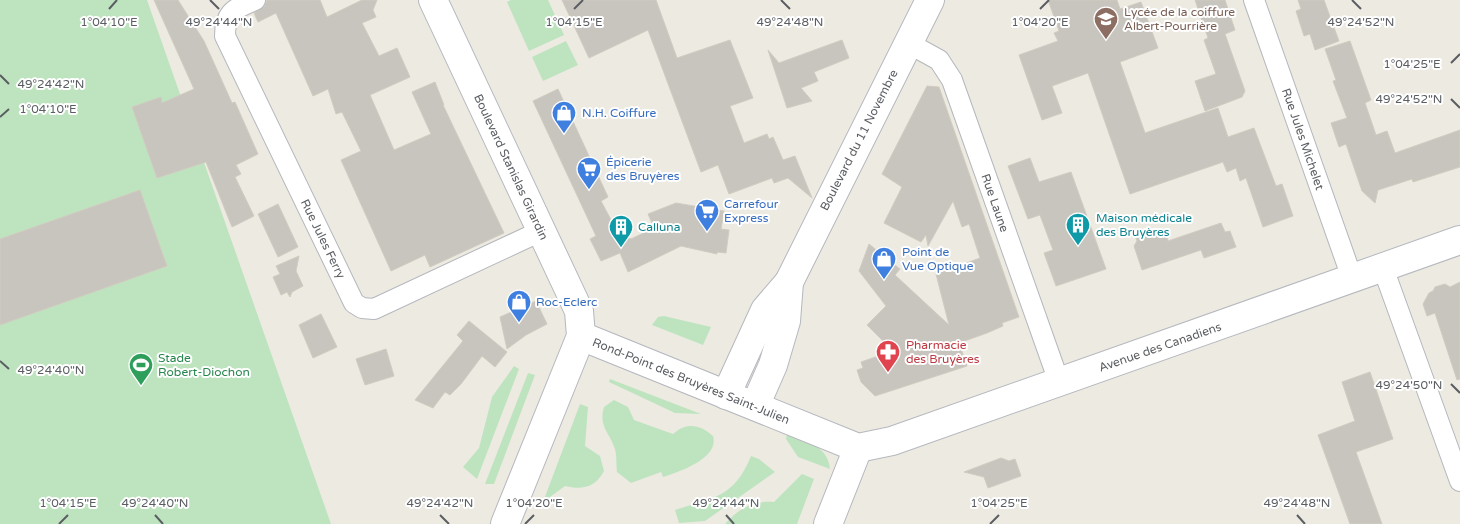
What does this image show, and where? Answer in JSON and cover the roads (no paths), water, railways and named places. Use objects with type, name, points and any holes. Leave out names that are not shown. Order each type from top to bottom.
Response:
[{"type":"main road","name":"Boulevard Stanislas Girardin","points":[[433,0],[579,311],[581,336]]},
{"type":"main road","name":"Boulevard du 11 Novembre","points":[[726,395],[764,310],[789,282],[930,0]]},
{"type":"main road","name":"Avenue des Canadiens","points":[[858,448],[885,443],[1460,240]]},
{"type":"main road","name":"Boulevard du 11 Novembre","points":[[755,406],[773,365],[786,322],[789,282]]},
{"type":"main road","name":"Rond-Point des Bruyères Saint-Julien","points":[[505,524],[581,336],[858,448]]},
{"type":"main road","points":[[828,524],[858,448]]},
{"type":"street","name":"Rue Jules Ferry","points":[[255,0],[232,10],[225,22],[225,36],[354,303],[362,308],[374,309],[541,231]]},
{"type":"street","name":"Rue Jules Michelet","points":[[1254,0],[1352,278]]},
{"type":"street","name":"Rue Laune","points":[[908,43],[939,60],[952,80],[1059,382]]},
{"type":"street","points":[[1383,268],[1460,481]]},
{"type":"place","name":"Lycée de la coiffure Albert-Pourrière","points":[[1106,40]]},
{"type":"place","name":"N.H. Coiffure","points":[[564,134]]},
{"type":"place","name":"Épicerie des Bruyères","points":[[589,190]]},
{"type":"place","name":"Carrefour Express","points":[[707,232]]},
{"type":"place","name":"Maison médicale des Bruyères","points":[[1078,246]]},
{"type":"place","name":"Calluna","points":[[621,248]]},
{"type":"place","name":"Point de Vue Optique","points":[[884,280]]},
{"type":"place","name":"Roc-Eclerc","points":[[519,323]]},
{"type":"place","name":"Pharmacie des Bruyères","points":[[888,373]]},
{"type":"place","name":"Stade Robert-Diochon","points":[[141,386]]}]
